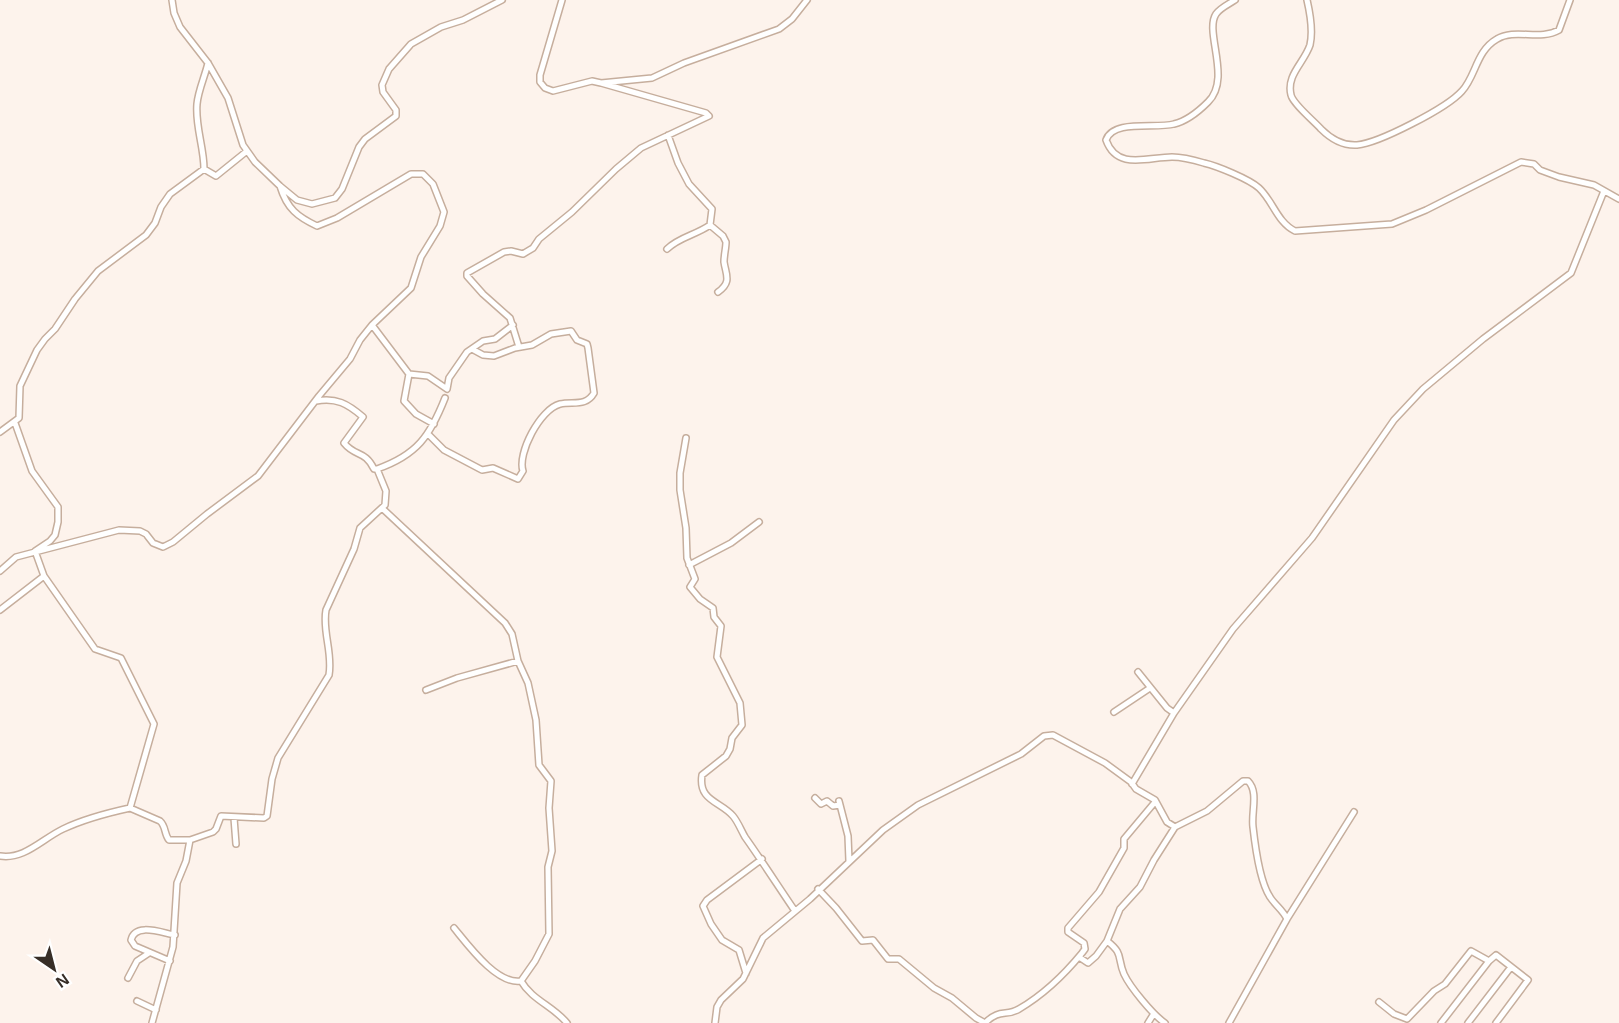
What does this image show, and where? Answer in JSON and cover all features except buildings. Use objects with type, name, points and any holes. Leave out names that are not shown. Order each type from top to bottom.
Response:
[{"type":"street","points":[[172,0],[180,27],[208,63],[228,98],[239,138],[247,151],[255,162],[297,200],[312,204],[335,198],[342,189],[359,147],[365,139],[396,116],[396,110],[383,92],[382,85],[389,69],[411,44],[441,27],[463,20],[502,0]]},
{"type":"street","points":[[519,347],[513,325],[506,314],[474,284],[467,273],[504,252],[523,254],[529,251],[539,239],[572,212],[616,169],[647,144],[705,120],[709,116],[592,81],[553,91],[545,88],[540,82],[540,69],[562,0]]},
{"type":"street","points":[[601,83],[652,78],[684,63],[779,29],[792,19],[807,0]]},
{"type":"street","points":[[1235,0],[1217,12],[1213,21],[1218,80],[1211,100],[1200,110],[1177,123],[1161,127],[1115,129],[1106,141],[1114,154],[1124,159],[1137,161],[1173,157],[1216,166],[1258,188],[1279,217],[1295,231],[1392,224],[1426,210],[1521,162],[1534,164],[1540,170],[1559,177],[1594,185],[1619,199]]},
{"type":"street","points":[[1307,0],[1310,12],[1310,45],[1290,81],[1291,97],[1332,140],[1355,145],[1380,140],[1432,112],[1462,91],[1483,51],[1498,38],[1505,35],[1548,34],[1559,30],[1570,0]]},
{"type":"street","points":[[204,169],[198,133],[197,104],[208,63]]},
{"type":"street","points":[[667,249],[677,240],[700,233],[710,225],[712,208],[689,184],[678,163],[668,135]]},
{"type":"street","points":[[204,169],[216,176],[247,151]]},
{"type":"street","points":[[0,432],[19,418],[20,386],[37,350],[55,329],[75,299],[98,271],[146,235],[170,194],[204,169]]},
{"type":"street","points":[[0,571],[16,556],[119,530],[140,531],[146,534],[153,543],[163,547],[258,476],[350,359],[360,340],[372,325],[411,288],[421,257],[440,226],[444,212],[433,184],[423,174],[411,174],[337,218],[317,226],[298,217],[283,195],[280,186]]},
{"type":"street","points":[[1132,784],[1174,713],[1233,629],[1312,538],[1394,420],[1423,390],[1483,339],[1571,273],[1604,191]]},
{"type":"street","points":[[710,225],[723,236],[726,242],[724,260],[728,281],[718,292]]},
{"type":"street","points":[[372,325],[409,374],[428,376],[447,389],[449,378],[467,352],[483,341],[495,339],[513,325]]},
{"type":"street","points":[[428,434],[444,450],[482,470],[493,468],[518,479],[523,471],[521,461],[537,423],[557,405],[588,400],[595,390],[588,348],[586,344],[577,340],[572,332],[557,332],[532,345],[494,356],[483,355],[472,349]]},
{"type":"street","points":[[409,374],[404,401],[416,414],[434,424]]},
{"type":"street","points":[[316,401],[327,399],[344,402],[363,417],[344,443],[347,447],[369,458],[374,470],[407,456],[428,434],[445,398]]},
{"type":"street","points":[[15,423],[32,471],[58,507],[55,535],[50,542],[35,551]]},
{"type":"street","points":[[686,438],[679,480],[686,528],[687,554],[695,579],[690,587],[700,599],[713,608],[714,617],[721,626],[717,657],[740,703],[742,725],[732,738],[726,756],[702,775],[701,787],[712,802],[734,818],[795,911]]},
{"type":"street","points":[[0,856],[8,857],[24,853],[63,829],[105,813],[130,808],[160,821],[169,840],[190,840],[213,832],[220,817],[267,816],[272,779],[278,758],[329,675],[331,659],[326,610],[356,545],[360,528],[383,509],[387,500],[386,491],[377,469]]},
{"type":"street","points":[[383,509],[505,623],[515,643],[518,661],[528,683],[534,713],[538,762],[551,781],[549,808],[552,849],[548,867],[549,934],[535,961],[521,981],[512,982],[475,953],[454,928]]},
{"type":"street","points":[[689,565],[731,543],[759,522]]},
{"type":"street","points":[[35,551],[44,576],[95,649],[121,658],[154,724],[130,808]]},
{"type":"street","points":[[0,610],[44,576]]},
{"type":"street","points":[[426,690],[457,678],[518,661]]},
{"type":"street","points":[[1138,672],[1174,713]]},
{"type":"street","points":[[1114,712],[1150,688]]},
{"type":"street","points":[[715,1023],[717,1007],[721,1000],[743,979],[763,938],[883,830],[918,805],[1021,754],[1044,736],[1053,735],[1104,763],[1155,801],[1167,822],[1176,827]]},
{"type":"street","points":[[1079,957],[1090,962],[1107,941],[1120,909],[1140,886],[1176,827],[1207,810],[1239,783],[1248,781],[1254,792],[1252,817],[1256,853],[1269,896],[1287,919]]},
{"type":"street","points":[[815,798],[821,804],[827,801],[834,806],[840,803],[848,836],[849,861]]},
{"type":"street","points":[[818,890],[836,908],[862,941],[873,940],[888,960],[899,959],[934,988],[952,998],[984,1023],[995,1014],[1015,1011],[1026,1005],[1057,981],[1079,957],[1084,949],[1084,943],[1068,932],[1068,928],[1098,892],[1124,848],[1124,839],[1155,801]]},
{"type":"street","points":[[1229,1023],[1287,919],[1354,812]]},
{"type":"street","points":[[234,818],[236,844]]},
{"type":"street","points":[[152,1023],[170,961],[175,935],[177,884],[186,861],[190,840]]},
{"type":"street","points":[[746,973],[739,950],[722,940],[703,906],[707,900],[762,859]]},
{"type":"street","points":[[170,961],[149,953],[132,943],[131,940],[133,933],[141,930],[175,935]]},
{"type":"street","points":[[1107,941],[1118,950],[1125,976],[1153,1015],[1165,1023]]},
{"type":"street","points":[[1379,1002],[1394,1014],[1407,1019],[1434,991],[1445,984],[1470,951],[1489,961]]},
{"type":"street","points":[[128,978],[137,961],[149,953]]},
{"type":"street","points":[[1441,1023],[1496,955],[1528,980],[1496,1023]]},
{"type":"street","points":[[1468,1023],[1511,967]]},
{"type":"street","points":[[521,981],[527,992],[555,1010],[567,1023]]},
{"type":"street","points":[[137,1002],[156,1010]]},
{"type":"street","points":[[1148,1023],[1153,1015]]}]
